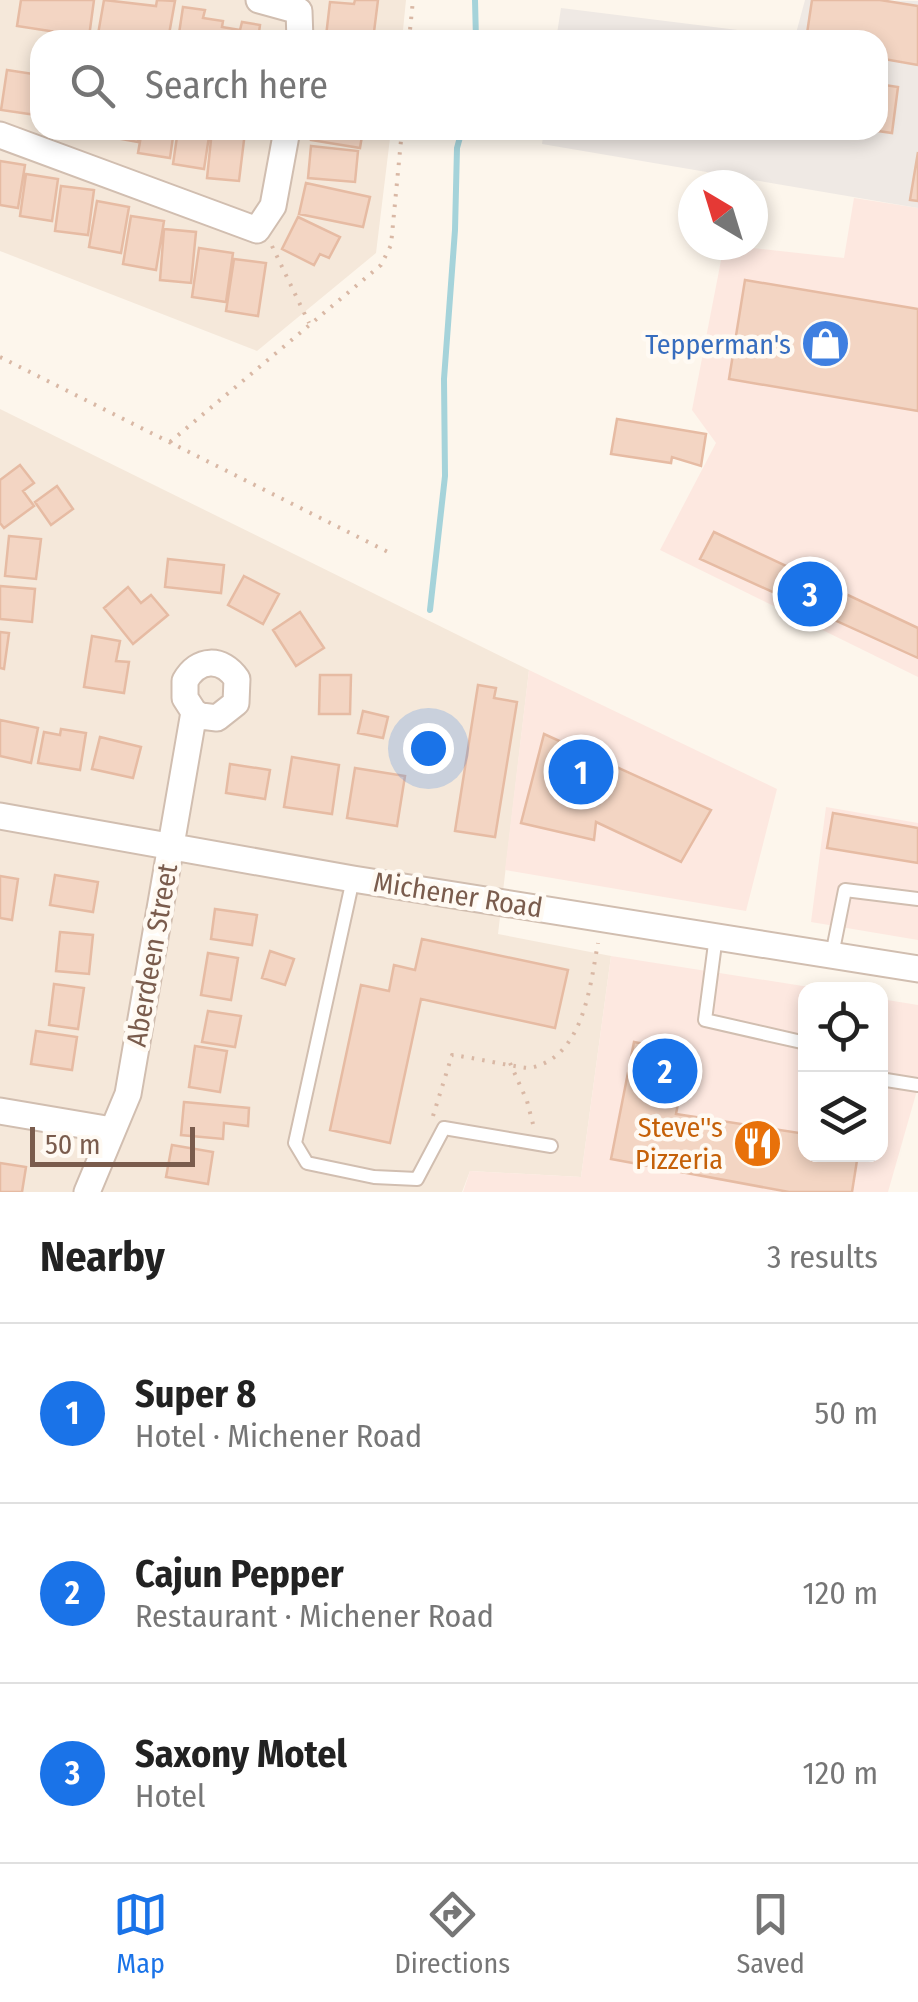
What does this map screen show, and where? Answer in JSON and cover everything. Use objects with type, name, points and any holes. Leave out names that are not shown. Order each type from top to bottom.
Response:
[{"type":"street","points":[[258,0],[298,11],[299,30]]},
{"type":"street","points":[[0,135],[257,230],[273,206],[285,140]]},
{"type":"street","name":"Aberdeen Street","points":[[87,1192],[128,1094],[194,712]]},
{"type":"street","name":"Michener Road","points":[[0,816],[353,879],[918,969]]},
{"type":"street","points":[[0,1111],[112,1130]]},
{"type":"lane","points":[[353,879],[295,1143],[307,1163],[374,1176],[417,1179],[444,1128],[550,1146]]},
{"type":"lane","points":[[832,955],[845,890],[918,899]]},
{"type":"lane","points":[[716,936],[706,1020],[798,1041]]},
{"type":"lane","points":[[888,1080],[918,1085]]},
{"type":"path","points":[[411,30],[413,0]]},
{"type":"path","points":[[170,442],[372,273],[388,255],[401,140]]},
{"type":"path","points":[[260,226],[309,323]]},
{"type":"path","points":[[0,357],[390,552]]},
{"type":"path","points":[[444,1128],[432,1118],[452,1055],[529,1068],[560,1052],[578,1030],[602,918]]},
{"type":"path","points":[[510,1064],[527,1101],[534,1143]]},
{"type":"shaded area","points":[[0,0],[406,0],[403,30],[30,30],[30,140],[390,140],[376,253],[257,351],[0,251]]},
{"type":"shaded area","points":[[805,0],[918,1],[918,208],[768,182],[768,170],[695,170],[542,144],[543,140],[888,140],[888,30],[797,30]]},
{"type":"shaded area","points":[[561,8],[739,30],[558,30]]},
{"type":"shaded area","points":[[854,198],[918,208],[918,677],[660,550],[716,443],[692,410],[721,260],[768,260],[768,250],[844,258]]},
{"type":"shaded area","points":[[0,409],[529,670],[498,934],[611,956],[581,1177],[470,1171],[462,1192],[0,1192]]},
{"type":"shaded area","points":[[529,670],[777,789],[746,911],[505,870]]},
{"type":"shaded area","points":[[826,807],[918,823],[918,940],[811,922]]},
{"type":"shaded area","points":[[611,956],[798,985],[798,1162],[888,1162],[888,1000],[918,1005],[918,1087],[888,1192],[463,1192],[470,1171],[581,1177]]},
{"type":"building","points":[[21,0],[94,0],[90,30],[17,26]]},
{"type":"building","points":[[104,0],[156,6],[157,0],[175,1],[170,30],[99,30]]},
{"type":"building","points":[[355,0],[378,0],[374,30],[327,30],[330,2],[354,4]]},
{"type":"building","points":[[812,0],[880,0],[918,6],[918,65],[888,60],[888,30],[808,30]]},
{"type":"building","points":[[183,7],[205,10],[203,18],[223,21],[222,27],[240,30],[180,30]]},
{"type":"building","points":[[242,22],[260,25],[259,30],[240,30]]},
{"type":"building","points":[[7,70],[30,73],[30,114],[1,110]]},
{"type":"building","points":[[888,86],[898,87],[892,133],[888,132]]},
{"type":"building","points":[[140,140],[173,140],[170,158],[138,153]]},
{"type":"building","points":[[177,140],[208,140],[204,169],[173,164]]},
{"type":"building","points":[[211,140],[244,140],[239,181],[207,178]]},
{"type":"building","points":[[311,140],[361,140],[360,148]]},
{"type":"building","points":[[311,146],[358,151],[355,182],[308,178]]},
{"type":"building","points":[[918,152],[918,201],[910,200]]},
{"type":"building","points":[[0,161],[25,165],[18,208],[0,205]]},
{"type":"building","points":[[26,174],[58,179],[52,221],[20,216]]},
{"type":"building","points":[[306,183],[370,197],[363,227],[299,214]]},
{"type":"building","points":[[61,186],[94,190],[88,235],[55,231]]},
{"type":"building","points":[[97,201],[129,207],[121,253],[89,247]]},
{"type":"building","points":[[131,216],[164,221],[156,270],[123,264]]},
{"type":"building","points":[[298,217],[340,237],[329,258],[320,254],[314,265],[282,249]]},
{"type":"building","points":[[164,229],[196,232],[191,283],[160,280]]},
{"type":"building","points":[[199,248],[233,253],[226,302],[192,297]]},
{"type":"building","points":[[234,259],[266,263],[258,316],[226,311]]},
{"type":"building","name":"Tepperman's","points":[[745,280],[918,309],[918,411],[729,379]]},
{"type":"building","points":[[617,419],[706,434],[701,466],[672,457],[671,463],[611,454]]},
{"type":"building","points":[[20,465],[34,483],[23,491],[34,506],[4,528],[0,523],[0,480]]},
{"type":"building","points":[[57,486],[73,509],[51,525],[35,502]]},
{"type":"building","points":[[714,532],[918,628],[918,658],[700,559]]},
{"type":"building","points":[[9,536],[41,539],[36,579],[5,576]]},
{"type":"building","points":[[168,559],[224,565],[221,593],[165,587]]},
{"type":"building","points":[[244,576],[279,594],[263,624],[228,605]]},
{"type":"building","points":[[0,586],[35,589],[32,622],[0,619]]},
{"type":"building","points":[[128,587],[141,603],[151,595],[168,615],[133,644],[104,608]]},
{"type":"building","points":[[300,612],[324,648],[296,666],[273,630]]},
{"type":"building","points":[[0,632],[9,633],[4,669],[0,668]]},
{"type":"building","points":[[92,636],[120,641],[116,661],[129,662],[124,693],[84,687]]},
{"type":"building","points":[[320,675],[351,675],[350,714],[319,714]]},
{"type":"building","points":[[478,685],[496,688],[494,698],[517,702],[495,837],[455,831]]},
{"type":"building","points":[[363,711],[388,717],[383,738],[358,733]]},
{"type":"building","points":[[0,720],[38,728],[31,763],[0,756]]},
{"type":"building","points":[[61,729],[86,733],[80,770],[38,763],[44,732],[60,735]]},
{"type":"building","points":[[544,734],[711,810],[681,862],[596,822],[594,840],[521,823]]},
{"type":"building","points":[[100,737],[141,747],[133,778],[92,769]]},
{"type":"building","points":[[292,757],[339,765],[332,814],[284,807]]},
{"type":"building","points":[[230,764],[270,770],[265,799],[226,793]]},
{"type":"building","points":[[355,768],[405,776],[397,826],[347,818]]},
{"type":"building","points":[[833,813],[918,828],[918,863],[827,848]]},
{"type":"building","points":[[55,875],[98,882],[93,912],[50,905]]},
{"type":"building","points":[[0,876],[18,879],[12,920],[0,918]]},
{"type":"building","points":[[215,909],[257,915],[252,945],[211,939]]},
{"type":"building","points":[[60,932],[93,935],[89,974],[56,971]]},
{"type":"building","points":[[422,939],[568,970],[555,1028],[421,999],[390,1143],[330,1130],[361,985],[389,991],[394,965],[415,970]]},
{"type":"building","points":[[270,951],[294,959],[285,985],[262,978]]},
{"type":"building","points":[[208,953],[238,958],[231,1000],[201,995]]},
{"type":"building","points":[[54,984],[84,988],[78,1029],[49,1025]]},
{"type":"building","points":[[208,1011],[241,1016],[235,1047],[202,1042]]},
{"type":"building","points":[[36,1031],[77,1037],[72,1070],[31,1064]]},
{"type":"building","points":[[634,1042],[688,1052],[676,1114],[798,1133],[798,1162],[857,1162],[852,1192],[789,1192],[611,1159]]},
{"type":"building","points":[[195,1046],[227,1051],[220,1092],[189,1087]]},
{"type":"building","points":[[184,1102],[249,1108],[248,1126],[224,1123],[223,1139],[181,1135]]},
{"type":"building","points":[[172,1145],[213,1152],[208,1184],[166,1177]]},
{"type":"building","points":[[0,1163],[26,1167],[22,1192],[0,1192]]},
{"type":"waterway","points":[[475,0],[476,30]]},
{"type":"waterway","points":[[430,610],[445,476],[444,379],[459,140]]},
{"type":"place","name":"Tepperman's","points":[[826,344]]},
{"type":"place","name":"Saxony Motel","points":[[810,594]]},
{"type":"place","name":"Super 8","points":[[581,772]]},
{"type":"place","name":"Cajun Pepper","points":[[665,1071]]},
{"type":"place","name":"Steve''s Pizzeria","points":[[758,1143]]}]
